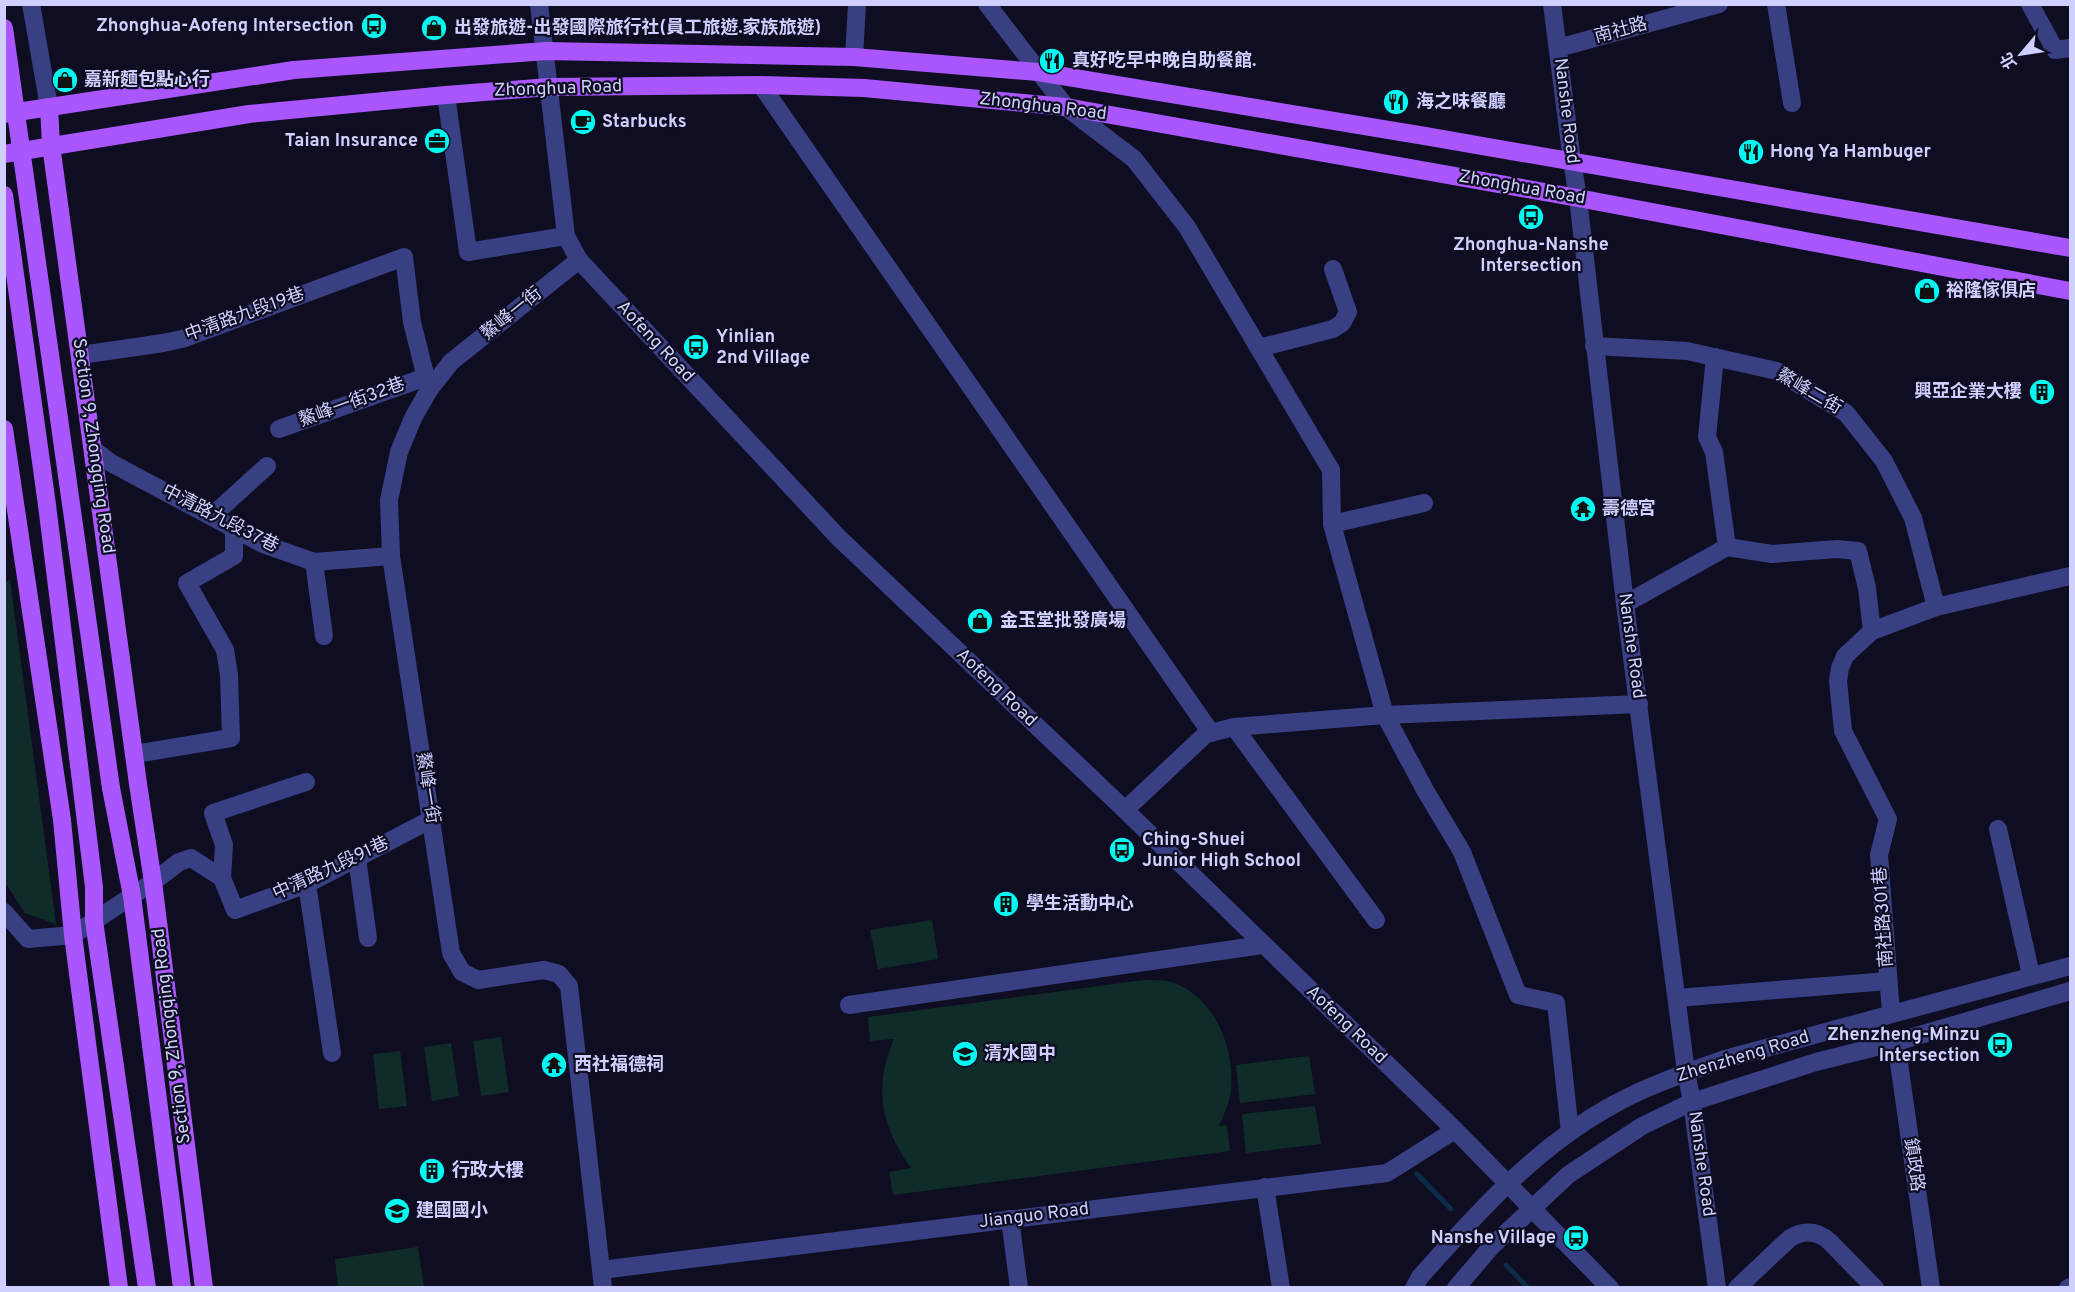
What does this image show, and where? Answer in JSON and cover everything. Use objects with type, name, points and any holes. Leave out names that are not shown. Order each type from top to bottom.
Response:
[{"type":"main road","name":"Section 9, Zhongqing Road","points":[[4,28],[111,788],[132,896],[182,1287]]},
{"type":"main road","name":"Zhonghua Road","points":[[4,114],[294,70],[546,51],[854,57],[1038,72],[1572,161],[2070,248]]},
{"type":"main road","name":"Zhonghua Road","points":[[4,154],[249,114],[549,87],[864,88],[1066,107],[1578,198],[2070,291]]},
{"type":"main road","name":"Section 9, Zhongqing Road","points":[[49,107],[51,145],[153,882],[204,1287]]},
{"type":"main road","points":[[4,195],[47,505],[94,887],[94,921],[147,1287]]},
{"type":"main road","points":[[4,429],[62,820],[73,935],[119,1287]]},
{"type":"main road","name":"Section 9, Zhongqing Road","points":[[132,896],[138,784]]},
{"type":"main road","points":[[62,820],[94,921]]},
{"type":"street","points":[[31,4],[49,107]]},
{"type":"street","points":[[34,24],[39,4]]},
{"type":"street","name":"Aofeng Road","points":[[539,4],[566,236],[579,260],[839,538],[1125,810],[1455,1130],[1610,1287]]},
{"type":"street","points":[[854,57],[856,4]]},
{"type":"street","points":[[987,4],[1066,107],[1134,159],[1187,227],[1331,470],[1332,524],[1385,715],[1425,790],[1462,852],[1518,995],[1556,1004],[1570,1132]]},
{"type":"street","name":"Nanshe Road","points":[[1552,4],[1578,198],[1625,604],[1686,1072],[1717,1287]]},
{"type":"street","name":"南社路","points":[[1558,48],[1719,4]]},
{"type":"street","points":[[1776,4],[1792,103]]},
{"type":"street","points":[[2030,4],[2055,50],[2070,48]]},
{"type":"street","points":[[761,86],[1211,733]]},
{"type":"street","points":[[446,95],[468,252],[566,236]]},
{"type":"street","name":"中清路九段19巷","points":[[81,355],[182,339],[404,257],[412,322],[428,383]]},
{"type":"street","name":"鰲峰一街","points":[[579,260],[428,383],[399,452],[389,500],[391,556],[451,953],[462,972],[478,980],[544,970],[559,974],[569,986],[602,1279]]},
{"type":"street","points":[[1259,348],[1332,329],[1342,323],[1348,312],[1333,269]]},
{"type":"street","name":"鰲峰二街","points":[[1594,346],[1687,351],[1777,371],[1846,413],[1884,461],[1913,518],[1936,607]]},
{"type":"street","points":[[1715,357],[1707,438],[1714,452],[1727,547]]},
{"type":"street","name":"鰲峰一街32巷","points":[[279,429],[428,383]]},
{"type":"street","name":"中清路九段37巷","points":[[94,450],[111,463],[263,544],[314,562],[391,556]]},
{"type":"street","points":[[212,516],[267,466]]},
{"type":"street","points":[[1332,524],[1424,503]]},
{"type":"street","points":[[135,754],[231,738],[229,675],[225,650],[187,583],[234,556],[234,528]]},
{"type":"street","points":[[1625,604],[1727,547],[1772,554],[1837,549],[1858,551],[1867,588],[1872,631],[1936,607],[2070,576]]},
{"type":"street","points":[[314,562],[324,636]]},
{"type":"street","name":"南社路301巷","points":[[1872,631],[1845,656],[1838,681],[1843,731],[1888,819],[1879,855],[1891,1013]]},
{"type":"street","points":[[1125,810],[1206,734],[1234,728],[1385,715],[1639,704]]},
{"type":"street","points":[[1234,728],[1376,920]]},
{"type":"street","points":[[222,879],[224,845],[213,813],[306,782]]},
{"type":"street","name":"中清路九段91巷","points":[[222,879],[235,910],[308,884],[432,819]]},
{"type":"street","points":[[1998,829],[2031,975]]},
{"type":"street","points":[[4,912],[28,939],[73,935],[179,862],[191,858],[222,879]]},
{"type":"street","points":[[357,858],[368,938]]},
{"type":"street","points":[[308,884],[332,1053]]},
{"type":"street","points":[[849,1005],[1262,945]]},
{"type":"street","name":"Zhenzheng Road","points":[[1414,1287],[1434,1261],[1507,1183],[1570,1132],[1612,1105],[1686,1072],[1725,1059],[2070,966]]},
{"type":"street","points":[[1677,998],[1888,981]]},
{"type":"street","name":"Zhenzheng Road","points":[[1456,1287],[1491,1247],[1568,1175],[1642,1126],[1692,1102],[1816,1062],[1896,1042],[2070,991]]},
{"type":"street","name":"鎮政路","points":[[1896,1042],[1931,1287]]},
{"type":"street","name":"Jianguo Road","points":[[602,1279],[1010,1219],[1387,1173],[1455,1130]]},
{"type":"street","points":[[1266,1187],[1281,1287]]},
{"type":"street","points":[[1010,1219],[1018,1287]]},
{"type":"street","points":[[1737,1287],[1789,1239],[1796,1234],[1809,1232],[1822,1235],[1875,1287]]},
{"type":"green space","points":[[10,580],[56,924],[25,913],[5,882],[4,582]]},
{"type":"green space","points":[[932,920],[938,959],[878,969],[870,930]]},
{"type":"green space","points":[[1144,980],[1168,981],[1186,989],[1200,999],[1219,1026],[1230,1058],[1231,1091],[1219,1126],[1227,1125],[1230,1151],[893,1195],[889,1172],[911,1168],[893,1137],[883,1106],[884,1073],[887,1056],[894,1039],[870,1041],[868,1017]]},
{"type":"green space","points":[[501,1037],[509,1092],[481,1096],[473,1041]]},
{"type":"green space","points":[[451,1043],[459,1096],[432,1101],[424,1047]]},
{"type":"green space","points":[[400,1051],[407,1106],[379,1109],[373,1054]]},
{"type":"green space","points":[[1309,1056],[1315,1094],[1240,1103],[1236,1065]]},
{"type":"green space","points":[[1315,1106],[1321,1144],[1246,1153],[1242,1114]]},
{"type":"green space","points":[[418,1247],[424,1287],[338,1287],[335,1259]]},
{"type":"waterway","points":[[1417,1174],[1451,1209]]},
{"type":"waterway","points":[[1506,1265],[1528,1288]]},
{"type":"place","name":"Zhonghua-Aofeng Intersection","points":[[374,26]]},
{"type":"place","name":"出發旅遊-出發國際旅行社(員工旅遊.家族旅遊)","points":[[434,28]]},
{"type":"place","name":"真好吃早中晚自助餐館.","points":[[1052,61]]},
{"type":"place","name":"嘉新麵包點心行","points":[[65,80]]},
{"type":"place","name":"海之味餐廳","points":[[1396,102]]},
{"type":"place","name":"Starbucks","points":[[583,122]]},
{"type":"place","name":"Taian Insurance","points":[[437,141]]},
{"type":"place","name":"Hong Ya Hambuger","points":[[1751,152]]},
{"type":"place","name":"Zhonghua-Nanshe Intersection","points":[[1531,217]]},
{"type":"place","name":"裕隆傢俱店","points":[[1927,291]]},
{"type":"place","name":"Yinlian 2nd Village","points":[[696,347]]},
{"type":"place","name":"興亞企業大樓","points":[[2042,392]]},
{"type":"place","name":"壽德宮","points":[[1583,509]]},
{"type":"place","name":"金玉堂批發廣場","points":[[980,621]]},
{"type":"place","name":"Ching-Shuei Junior High School","points":[[1122,850]]},
{"type":"place","name":"學生活動中心","points":[[1006,904]]},
{"type":"place","name":"Zhenzheng-Minzu Intersection","points":[[2000,1045]]},
{"type":"place","name":"清水國中","points":[[965,1054]]},
{"type":"place","name":"西社福德祠","points":[[554,1065]]},
{"type":"place","name":"行政大樓","points":[[432,1171]]},
{"type":"place","name":"建國國小","points":[[397,1211]]},
{"type":"place","name":"Nanshe Village","points":[[1576,1238]]}]
